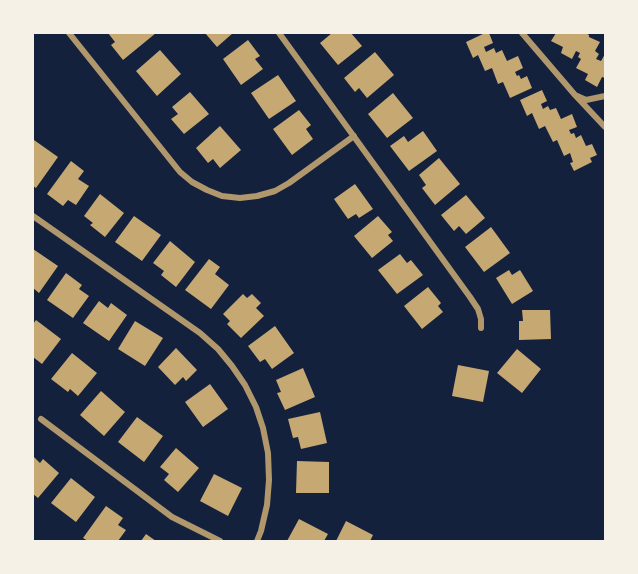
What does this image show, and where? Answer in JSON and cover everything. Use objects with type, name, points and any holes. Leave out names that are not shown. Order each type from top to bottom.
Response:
[{"type":"street","points":[[69,33],[180,172],[192,182],[222,196],[240,198],[274,191],[289,183],[354,136]]},
{"type":"street","points":[[279,33],[470,297],[478,309],[481,328]]},
{"type":"street","points":[[522,33],[605,127]]},
{"type":"street","points":[[575,95],[586,100],[605,96]]},
{"type":"street","points":[[33,216],[200,333],[232,366],[256,407],[268,453],[267,505],[257,541]]},
{"type":"street","points":[[41,419],[163,511],[220,541]]},
{"type":"building","points":[[108,33],[156,33],[123,60],[111,45],[115,42]]},
{"type":"building","points":[[205,33],[233,33],[217,47]]},
{"type":"building","points":[[332,33],[351,33],[362,46],[338,65],[320,43]]},
{"type":"building","points":[[489,33],[493,43],[484,47],[486,52],[494,48],[496,53],[502,50],[507,61],[518,56],[523,68],[515,72],[521,79],[527,76],[532,88],[510,98],[503,82],[498,84],[492,68],[485,71],[478,55],[473,58],[466,42]]},
{"type":"building","points":[[556,33],[586,33],[600,42],[595,51],[599,54],[596,59],[601,61],[605,54],[605,78],[602,77],[597,87],[585,80],[588,74],[576,68],[581,59],[578,57],[580,53],[576,51],[572,59],[561,53],[563,47],[551,41]]},
{"type":"building","points":[[248,40],[260,56],[255,59],[263,69],[241,85],[223,59]]},
{"type":"building","points":[[160,50],[181,74],[157,96],[136,71]]},
{"type":"building","points":[[375,52],[394,75],[367,98],[359,88],[355,92],[344,78]]},
{"type":"building","points":[[278,75],[296,101],[269,119],[251,93]]},
{"type":"building","points":[[542,90],[547,101],[541,104],[543,109],[548,106],[550,110],[556,108],[561,119],[572,114],[577,127],[569,130],[576,138],[581,135],[586,146],[592,144],[597,155],[590,158],[592,162],[574,171],[570,163],[573,162],[570,153],[564,156],[557,140],[553,142],[545,126],[539,129],[532,113],[527,116],[520,100]]},
{"type":"building","points":[[190,92],[209,114],[184,134],[171,119],[178,114],[172,107]]},
{"type":"building","points":[[393,93],[413,118],[387,138],[368,114]]},
{"type":"building","points":[[299,110],[311,125],[306,129],[313,139],[292,155],[273,129]]},
{"type":"building","points":[[220,126],[241,150],[220,168],[213,159],[208,163],[196,148]]},
{"type":"building","points":[[423,131],[437,151],[409,171],[390,146],[404,136],[408,142]]},
{"type":"building","points":[[34,140],[58,157],[36,188],[33,186]]},
{"type":"building","points":[[439,158],[460,184],[435,205],[422,188],[426,185],[419,175]]},
{"type":"building","points":[[71,161],[84,171],[78,179],[89,186],[76,205],[68,200],[63,206],[47,194]]},
{"type":"building","points":[[355,184],[373,209],[359,218],[356,214],[348,219],[334,199]]},
{"type":"building","points":[[100,194],[124,213],[105,237],[90,225],[93,223],[84,216]]},
{"type":"building","points":[[466,195],[485,218],[466,234],[459,226],[454,231],[441,215]]},
{"type":"building","points":[[134,216],[161,235],[142,261],[115,242]]},
{"type":"building","points":[[378,216],[392,232],[388,235],[393,241],[372,258],[354,236]]},
{"type":"building","points":[[491,227],[510,253],[484,272],[465,247]]},
{"type":"building","points":[[170,241],[195,262],[176,287],[161,275],[164,271],[153,263]]},
{"type":"building","points":[[33,249],[58,266],[39,293],[33,288]]},
{"type":"building","points":[[400,254],[407,263],[411,260],[423,275],[397,294],[378,270]]},
{"type":"building","points":[[209,259],[220,267],[215,274],[229,285],[211,309],[185,290]]},
{"type":"building","points":[[509,270],[512,275],[520,270],[533,291],[512,304],[496,278]]},
{"type":"building","points":[[66,273],[82,285],[79,289],[89,296],[73,318],[47,300]]},
{"type":"building","points":[[428,287],[441,303],[438,306],[443,312],[422,329],[404,306]]},
{"type":"building","points":[[243,294],[247,298],[252,294],[261,303],[256,308],[264,316],[241,338],[227,324],[230,321],[223,314]]},
{"type":"building","points":[[99,301],[108,308],[111,303],[127,315],[109,341],[83,323]]},
{"type":"building","points":[[522,310],[550,310],[551,339],[519,340],[519,321],[523,321]]},
{"type":"building","points":[[36,320],[61,339],[42,364],[33,357],[33,324]]},
{"type":"building","points":[[135,321],[163,338],[145,366],[118,349]]},
{"type":"building","points":[[275,326],[294,353],[272,369],[265,359],[260,362],[248,346]]},
{"type":"building","points":[[176,348],[197,370],[186,381],[183,377],[175,385],[158,367]]},
{"type":"building","points":[[517,349],[541,369],[522,393],[497,373]]},
{"type":"building","points":[[72,353],[97,373],[78,396],[70,389],[68,392],[51,379]]},
{"type":"building","points":[[458,365],[489,371],[483,402],[452,396]]},
{"type":"building","points":[[303,368],[315,397],[285,410],[277,393],[281,392],[276,380]]},
{"type":"building","points":[[210,384],[228,409],[203,427],[185,402]]},
{"type":"building","points":[[101,391],[125,412],[104,436],[80,415]]},
{"type":"building","points":[[320,412],[327,443],[301,449],[298,437],[293,438],[288,419]]},
{"type":"building","points":[[137,417],[163,436],[144,462],[118,442]]},
{"type":"building","points":[[176,448],[199,468],[178,492],[164,480],[169,474],[160,467]]},
{"type":"building","points":[[33,456],[40,463],[43,459],[59,473],[38,498],[33,494]]},
{"type":"building","points":[[297,461],[329,462],[329,493],[296,493]]},
{"type":"building","points":[[214,474],[242,488],[228,516],[200,501]]},
{"type":"building","points":[[71,478],[95,497],[76,522],[51,503]]},
{"type":"building","points":[[106,506],[123,518],[118,525],[126,530],[118,541],[88,541],[83,538]]},
{"type":"building","points":[[299,519],[328,534],[324,541],[287,541]]},
{"type":"building","points":[[346,521],[373,535],[370,541],[336,541]]},
{"type":"building","points":[[146,534],[156,541],[141,541]]}]
